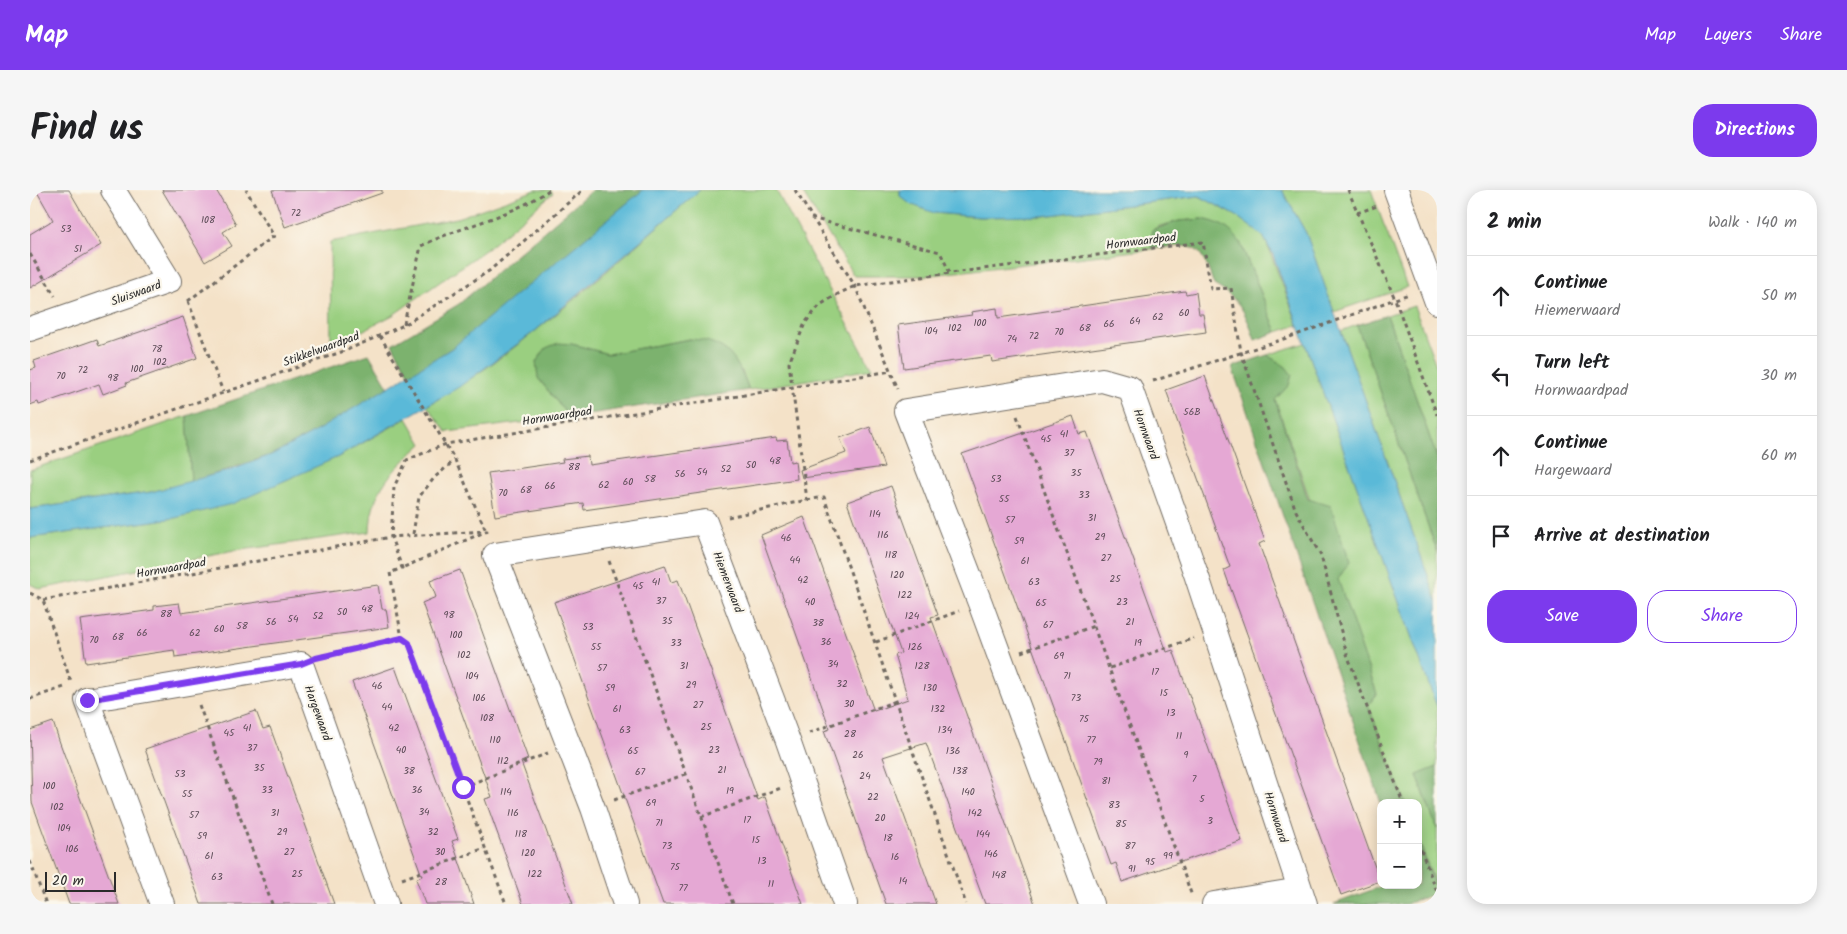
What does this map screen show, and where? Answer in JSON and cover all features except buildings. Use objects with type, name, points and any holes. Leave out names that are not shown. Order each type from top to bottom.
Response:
[{"type":"street","name":"Sluiswaard","points":[[30,329],[68,318],[169,281],[114,190]]},
{"type":"street","points":[[1396,190],[1429,255],[1434,294]]},
{"type":"street","points":[[1091,904],[980,603],[906,411],[1102,380],[1130,388]]},
{"type":"street","name":"Hornwaard","points":[[1130,388],[1214,630],[1302,897],[1214,904]]},
{"type":"street","points":[[625,904],[570,745],[496,555],[601,540],[705,522]]},
{"type":"street","name":"Hiemerwaard","points":[[705,522],[788,741],[845,904]]},
{"type":"street","points":[[162,904],[87,700],[301,664]]},
{"type":"street","name":"Hargewaard","points":[[301,664],[383,896]]},
{"type":"path","points":[[188,301],[274,236],[246,190]]},
{"type":"path","points":[[404,325],[421,246],[448,232],[529,204],[549,190]]},
{"type":"path","name":"Stikkelwaardpad","points":[[30,460],[380,336],[404,325],[489,271],[583,190]]},
{"type":"path","points":[[795,190],[855,286],[906,411]]},
{"type":"path","points":[[1348,190],[1396,299],[1437,415]]},
{"type":"path","points":[[811,218],[940,252],[950,273]]},
{"type":"path","name":"Hornwaardpad","points":[[807,500],[789,363],[805,323],[820,305],[855,286],[1204,242],[1211,289],[1231,288],[1241,352]]},
{"type":"path","points":[[30,254],[68,318]]},
{"type":"path","points":[[169,281],[188,301],[223,392]]},
{"type":"path","points":[[1130,388],[1296,335],[1396,299],[1434,294]]},
{"type":"path","points":[[380,336],[455,460],[496,555]]},
{"type":"path","points":[[1241,352],[1296,511],[1321,556],[1347,654],[1401,799]]},
{"type":"path","name":"Hornwaardpad","points":[[402,568],[391,537],[394,487],[407,460],[446,444],[891,371]]},
{"type":"path","points":[[1009,394],[1195,904]]},
{"type":"path","points":[[413,534],[419,497],[435,476],[455,460]]},
{"type":"path","points":[[705,522],[824,497],[966,904]]},
{"type":"path","points":[[486,531],[390,573],[402,638],[409,643],[506,904]]},
{"type":"path","name":"Hornwaardpad","points":[[43,600],[391,537],[413,534],[486,531]]},
{"type":"path","points":[[601,540],[733,904]]},
{"type":"path","points":[[30,594],[43,600],[72,684],[30,699]]},
{"type":"path","points":[[876,642],[980,603]]},
{"type":"path","points":[[1001,659],[1094,626]]},
{"type":"path","points":[[1110,668],[1214,630]]},
{"type":"path","points":[[301,664],[316,658],[402,638]]},
{"type":"path","points":[[191,683],[272,904]]},
{"type":"path","points":[[788,741],[896,701]]},
{"type":"path","points":[[463,787],[570,745]]},
{"type":"path","points":[[593,808],[686,774]]},
{"type":"path","points":[[701,816],[802,780]]},
{"type":"path","points":[[1419,844],[1437,892]]},
{"type":"path","points":[[383,896],[485,848]]},
{"type":"path","points":[[30,861],[46,904]]},
{"type":"green space","points":[[536,190],[550,190],[553,193],[488,248],[393,315],[331,347],[330,242],[457,218]]},
{"type":"green space","points":[[592,190],[643,190],[478,328],[452,348],[410,375],[392,344],[459,304]]},
{"type":"green space","points":[[700,190],[776,190],[872,369],[749,390],[742,371],[690,339],[608,354],[572,344],[538,378],[569,417],[447,432],[427,406],[464,383],[534,332]]},
{"type":"green space","points":[[801,190],[900,190],[900,196],[934,213],[980,217],[1043,216],[1199,196],[1235,215],[1264,236],[1298,325],[1277,332],[1240,242],[1203,219],[1179,221],[1152,230],[1152,249],[923,276],[854,276]]},
{"type":"green space","points":[[1282,190],[1371,190],[1407,287],[1334,312],[1306,233]]},
{"type":"green space","points":[[1203,219],[1224,226],[1240,242],[1277,332],[1255,340],[1241,308],[1230,296],[1214,285],[1204,260],[1194,249],[1178,246],[1152,249],[1152,230],[1179,221]]},
{"type":"green space","points":[[1414,306],[1437,368],[1437,458],[1387,315]]},
{"type":"green space","points":[[1387,315],[1437,458],[1437,551],[1357,325]]},
{"type":"green space","points":[[1357,325],[1437,551],[1437,601],[1341,331]]},
{"type":"green space","points":[[690,339],[703,340],[722,347],[740,368],[749,390],[569,417],[538,378],[536,362],[546,348],[558,343],[572,344],[608,354]]},
{"type":"green space","points":[[1305,343],[1437,707],[1437,767],[1417,776],[1437,829],[1437,889],[1422,850],[1422,799],[1403,799],[1368,705],[1377,694],[1275,399],[1289,385],[1286,367],[1267,355]]},
{"type":"green space","points":[[369,354],[389,388],[313,433],[271,455],[191,482],[187,416]]},
{"type":"green space","points":[[1267,355],[1286,367],[1292,375],[1289,385],[1275,400],[1308,499],[1331,506],[1349,563],[1338,579],[1377,694],[1368,705],[1403,799],[1380,799],[1232,367]]},
{"type":"green space","points":[[187,416],[191,482],[151,492],[30,509],[30,470]]},
{"type":"green space","points":[[407,418],[422,444],[401,463],[385,482],[374,504],[370,532],[234,551],[40,589],[30,584],[30,538],[175,518],[338,457]]},
{"type":"green space","points":[[1437,767],[1437,829],[1417,775]]},
{"type":"green space","points":[[1422,850],[1437,893],[1406,904],[1334,904],[1377,888],[1422,889]]},
{"type":"water","points":[[643,190],[700,190],[534,332],[459,387],[338,457],[232,504],[175,518],[30,538],[30,509],[151,492],[234,469],[271,455],[313,433],[452,348]]},
{"type":"water","points":[[900,190],[1282,190],[1306,233],[1437,601],[1437,707],[1273,255],[1263,236],[1235,215],[1199,196],[1043,216],[980,217],[934,213],[910,204],[900,196]]},
{"type":"route","points":[[87,700],[301,664],[316,658],[402,638],[409,643],[463,787]]}]
